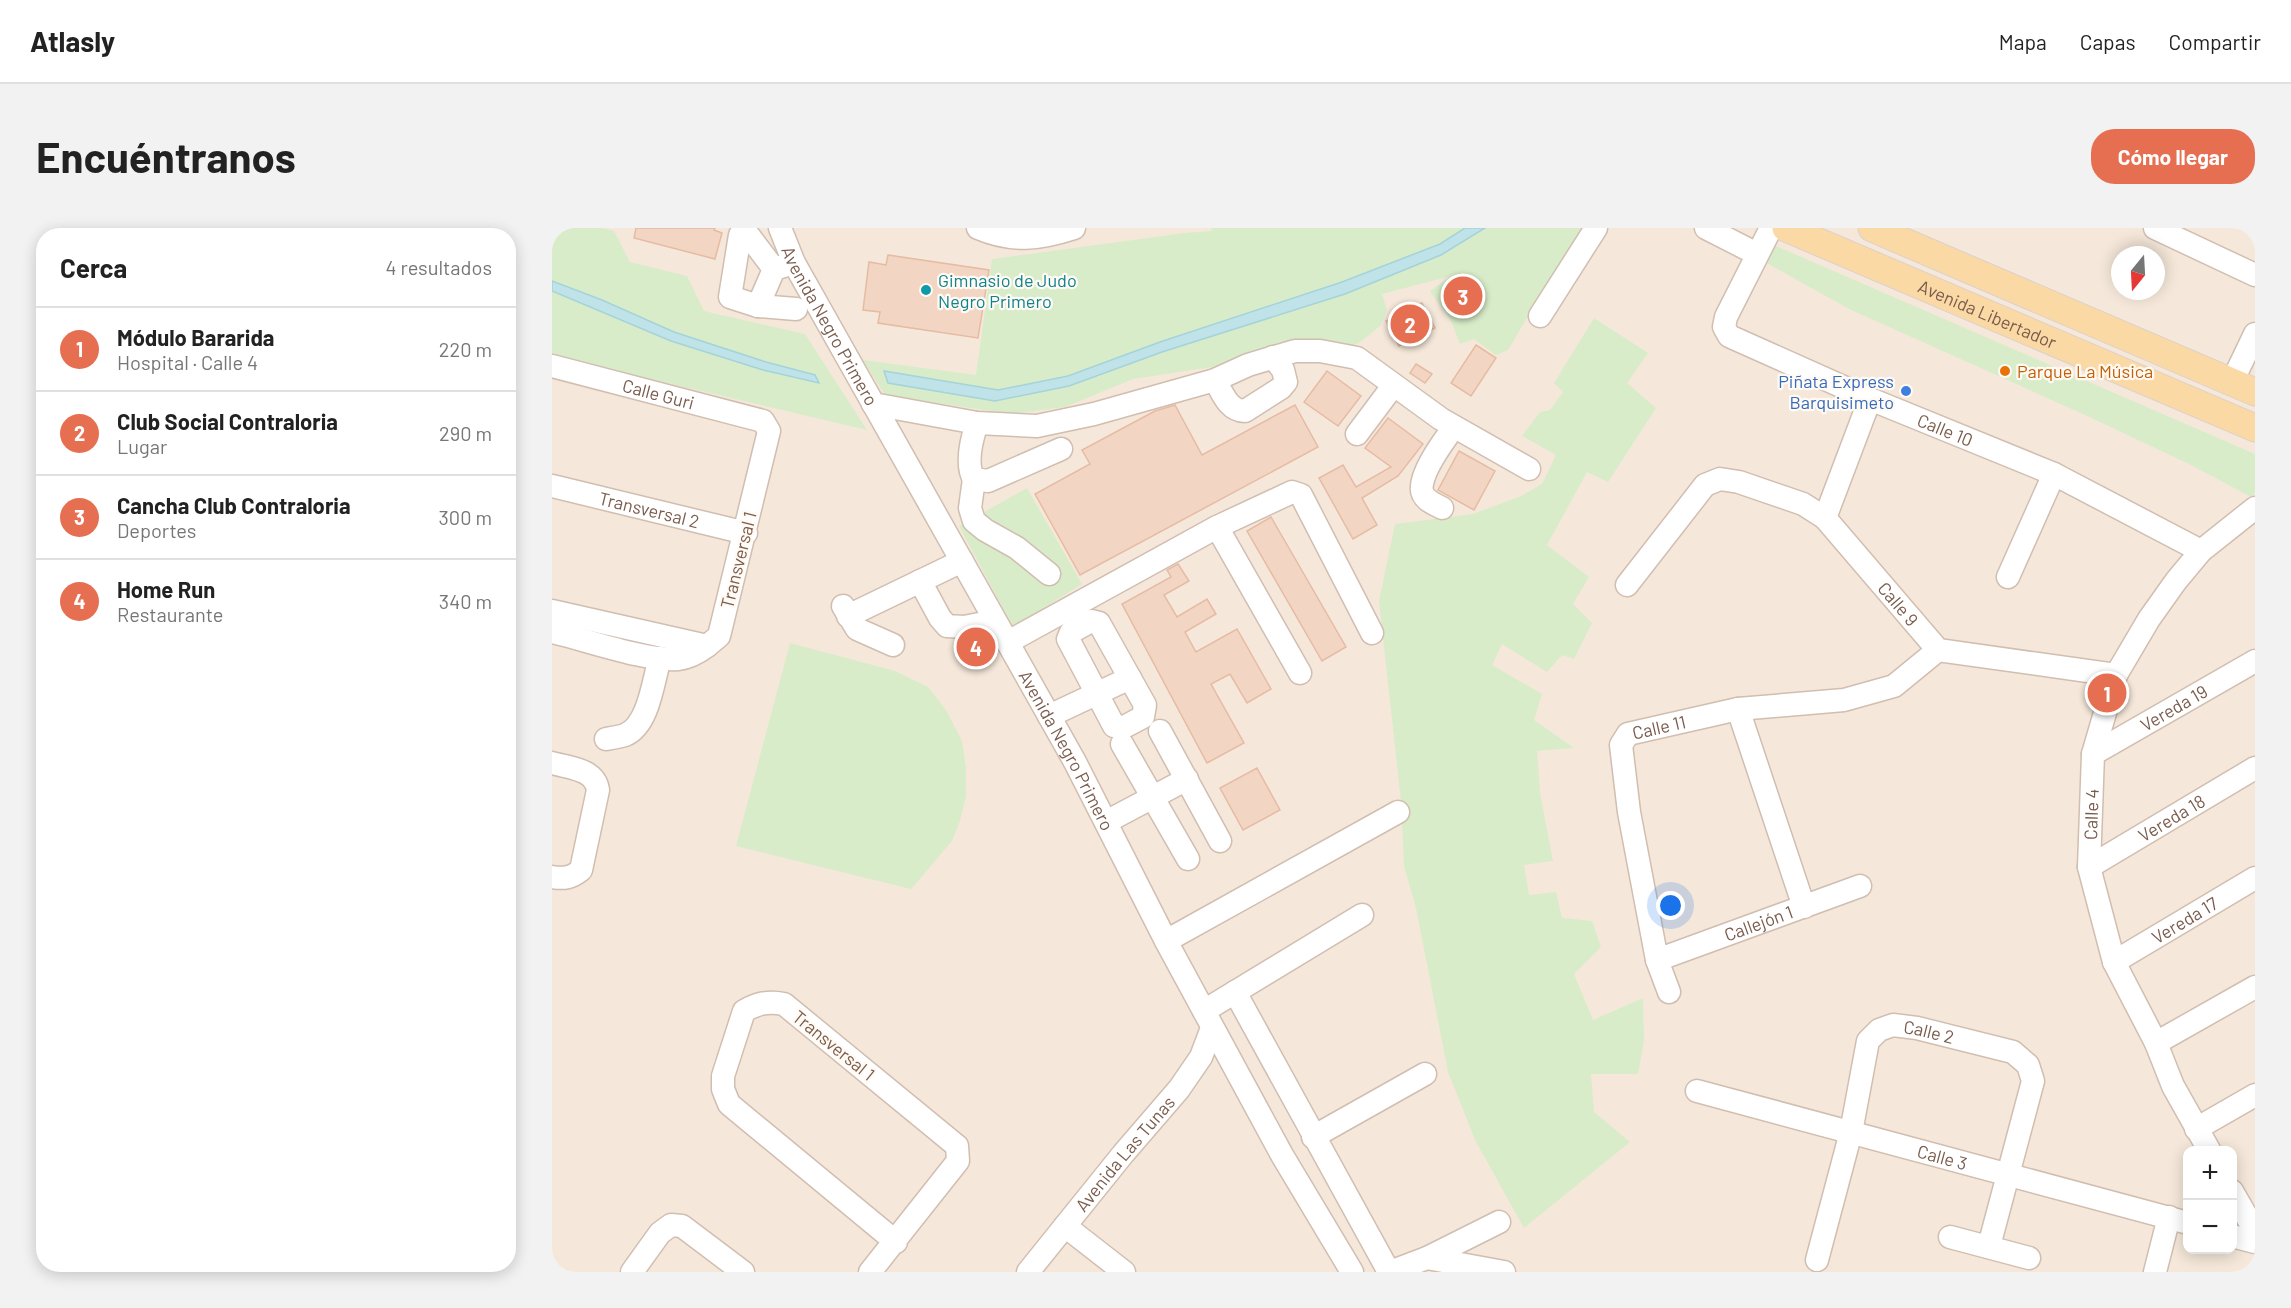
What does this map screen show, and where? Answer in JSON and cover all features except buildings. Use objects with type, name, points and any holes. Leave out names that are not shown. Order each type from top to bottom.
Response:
[{"type":"main road","name":"Avenida Libertador","points":[[1786,228],[2255,428]]},
{"type":"main road","name":"Avenida Libertador","points":[[1872,228],[2244,387]]},
{"type":"street","name":"Avenida Negro Primero","points":[[780,228],[779,270],[873,404],[1049,716],[1166,941],[1282,1155],[1352,1272]]},
{"type":"street","points":[[978,228],[991,234],[1031,239],[1074,228]]},
{"type":"street","points":[[1540,316],[1596,228]]},
{"type":"street","points":[[1706,228],[1757,254]]},
{"type":"street","name":"Calle 10","points":[[1771,228],[1726,317],[1724,327],[1729,336],[1870,399],[2054,474],[2201,551]]},
{"type":"street","points":[[2156,228],[2255,275]]},
{"type":"street","points":[[758,306],[779,270],[746,232],[743,232],[740,235],[730,297],[758,306],[796,309]]},
{"type":"street","points":[[2244,387],[2255,334]]},
{"type":"street","points":[[873,404],[977,423],[1037,426],[1094,414],[1215,380],[1248,365],[1296,351],[1342,353],[1357,357],[1393,386],[1454,427],[1529,469]]},
{"type":"street","points":[[1215,380],[1228,403],[1239,411],[1245,411],[1281,388],[1286,382],[1283,370],[1273,357]]},
{"type":"street","name":"Calle Guri","points":[[552,366],[763,421]]},
{"type":"street","points":[[1357,434],[1393,386]]},
{"type":"street","points":[[1825,518],[1870,399]]},
{"type":"street","name":"Transversal 1","points":[[707,646],[719,636],[746,533],[769,431],[763,421]]},
{"type":"street","points":[[977,423],[972,440],[970,468],[974,479],[970,514],[985,530],[1017,548],[1049,574]]},
{"type":"street","points":[[1442,508],[1428,501],[1423,495],[1421,486],[1425,472],[1454,427]]},
{"type":"street","points":[[974,479],[988,481],[1061,449]]},
{"type":"street","points":[[2008,577],[2054,474]]},
{"type":"street","name":"Calle 9","points":[[1627,585],[1705,485],[1720,480],[1739,482],[1803,504],[1825,518],[1938,650]]},
{"type":"street","name":"Transversal 2","points":[[552,486],[746,533]]},
{"type":"street","points":[[1008,642],[1217,527],[1292,492],[1301,495],[1372,633]]},
{"type":"street","name":"Calle 4","points":[[2207,1146],[2173,1086],[2156,1042],[2114,962],[2089,867],[2093,754],[2116,675],[2169,590],[2201,551],[2255,507]]},
{"type":"street","points":[[1217,527],[1300,673]]},
{"type":"street","points":[[893,645],[857,629],[846,611],[962,561]]},
{"type":"street","points":[[920,581],[940,618],[947,626],[964,627],[995,621]]},
{"type":"street","points":[[552,611],[707,646]]},
{"type":"street","points":[[1091,621],[1100,623],[1145,705],[1146,710],[1143,717],[1124,727],[1114,726],[1097,693],[1068,639],[1071,632],[1091,621]]},
{"type":"street","points":[[552,632],[645,656],[678,659],[695,654],[707,646]]},
{"type":"street","points":[[1938,650],[2116,675]]},
{"type":"street","name":"Calle 11","points":[[1669,992],[1657,960],[1629,812],[1621,745],[1628,734],[1738,709],[1845,700],[1894,686],[1938,650]]},
{"type":"street","points":[[606,739],[625,735],[639,724],[650,699],[660,657]]},
{"type":"street","name":"Vereda 19","points":[[2093,754],[2255,662]]},
{"type":"street","points":[[1049,716],[1130,678]]},
{"type":"street","points":[[1738,709],[1804,907]]},
{"type":"street","points":[[1160,731],[1220,841]]},
{"type":"street","points":[[1122,744],[1188,859]]},
{"type":"street","points":[[552,764],[590,774],[597,782],[598,790],[581,870],[572,877],[561,879],[552,877]]},
{"type":"street","name":"Vereda 18","points":[[2089,867],[2255,768]]},
{"type":"street","points":[[1106,822],[1187,778]]},
{"type":"street","points":[[1166,941],[1398,812]]},
{"type":"street","name":"Vereda 17","points":[[2114,962],[2255,878]]},
{"type":"street","name":"Callejón 1","points":[[1657,960],[1860,886]]},
{"type":"street","points":[[1208,1020],[1235,992],[1362,915]]},
{"type":"street","points":[[2156,1042],[2255,987]]},
{"type":"street","points":[[1235,992],[1389,1272],[1427,1258],[1498,1222]]},
{"type":"street","name":"Transversal 1","points":[[870,1272],[896,1242],[958,1161],[957,1146],[784,1004],[771,1001],[756,1004],[744,1011],[723,1076],[723,1089],[729,1104],[896,1242]]},
{"type":"street","name":"Avenida Las Tunas","points":[[1028,1272],[1179,1089],[1201,1057],[1208,1020]]},
{"type":"street","name":"Calle 2","points":[[1817,1260],[1851,1132],[1868,1041],[1879,1030],[1893,1025],[1917,1028],[2013,1052],[2028,1065],[2033,1081],[1989,1246]]},
{"type":"street","points":[[1313,1137],[1425,1074]]},
{"type":"street","name":"Calle 3","points":[[1697,1091],[2178,1220]]},
{"type":"street","points":[[2196,1129],[2255,1095]]},
{"type":"street","points":[[2243,1199],[2255,1231]]},
{"type":"street","points":[[2155,1272],[2178,1220]]},
{"type":"street","points":[[632,1272],[660,1233],[672,1225],[682,1226],[743,1272]]},
{"type":"street","points":[[1065,1226],[1124,1272]]},
{"type":"street","points":[[1950,1237],[2030,1258]]},
{"type":"street","points":[[2237,1237],[2255,1242]]},
{"type":"street","points":[[1427,1258],[1504,1272]]},
{"type":"shaded area","points":[[552,228],[2255,228],[2255,1272],[552,1272]]},
{"type":"green space","points":[[552,228],[602,228],[614,231],[630,262],[687,276],[704,311],[805,334],[867,430],[552,356]]},
{"type":"green space","points":[[1211,228],[1584,228],[1561,261],[1508,350],[1496,355],[1474,339],[1460,344],[1451,321],[1430,291],[1451,276],[1382,294],[1387,310],[1380,326],[1359,343],[1332,353],[1245,362],[1133,379],[1065,407],[1011,414],[885,395],[863,360],[976,375],[992,259],[1212,231]]},
{"type":"green space","points":[[1776,246],[2255,454],[2253,498],[2189,464],[2085,415],[1849,309],[1765,262]]},
{"type":"green space","points":[[1594,318],[1648,353],[1627,383],[1656,408],[1608,482],[1587,472],[1547,545],[1589,577],[1573,604],[1592,623],[1574,659],[1562,655],[1547,672],[1502,644],[1492,665],[1542,694],[1534,720],[1574,748],[1537,751],[1540,793],[1553,861],[1524,865],[1529,895],[1556,892],[1562,918],[1592,921],[1601,947],[1574,974],[1593,1020],[1643,998],[1644,1041],[1638,1074],[1591,1074],[1594,1112],[1630,1142],[1524,1228],[1476,1142],[1448,1072],[1416,908],[1404,866],[1401,801],[1379,601],[1395,524],[1473,514],[1521,496],[1542,484],[1556,455],[1522,436],[1540,412],[1550,410],[1563,392],[1554,383]]},
{"type":"green space","points":[[1027,488],[1082,584],[1013,627],[959,526]]},
{"type":"green space","points":[[790,643],[895,671],[928,687],[946,710],[962,741],[966,767],[966,796],[960,821],[952,841],[911,889],[736,846]]},
{"type":"water","points":[[1465,228],[1485,228],[1441,255],[1345,294],[1162,352],[1069,386],[995,401],[888,383],[884,371],[998,390],[1068,376],[1160,342],[1342,282],[1440,244]]},
{"type":"water","points":[[552,281],[674,332],[766,362],[815,375],[819,383],[763,370],[671,341],[552,291]]},
{"type":"place","name":"Gimnasio de Judo Negro Primero","points":[[926,290]]},
{"type":"place","name":"Cancha Club Contraloria","points":[[1463,296]]},
{"type":"place","name":"Club Social Contraloria","points":[[1410,324]]},
{"type":"place","name":"Parque La Música","points":[[2005,371]]},
{"type":"place","name":"Piñata Express Barquisimeto","points":[[1906,391]]},
{"type":"place","name":"Home Run","points":[[976,647]]},
{"type":"place","name":"Módulo Bararida","points":[[2107,693]]}]
